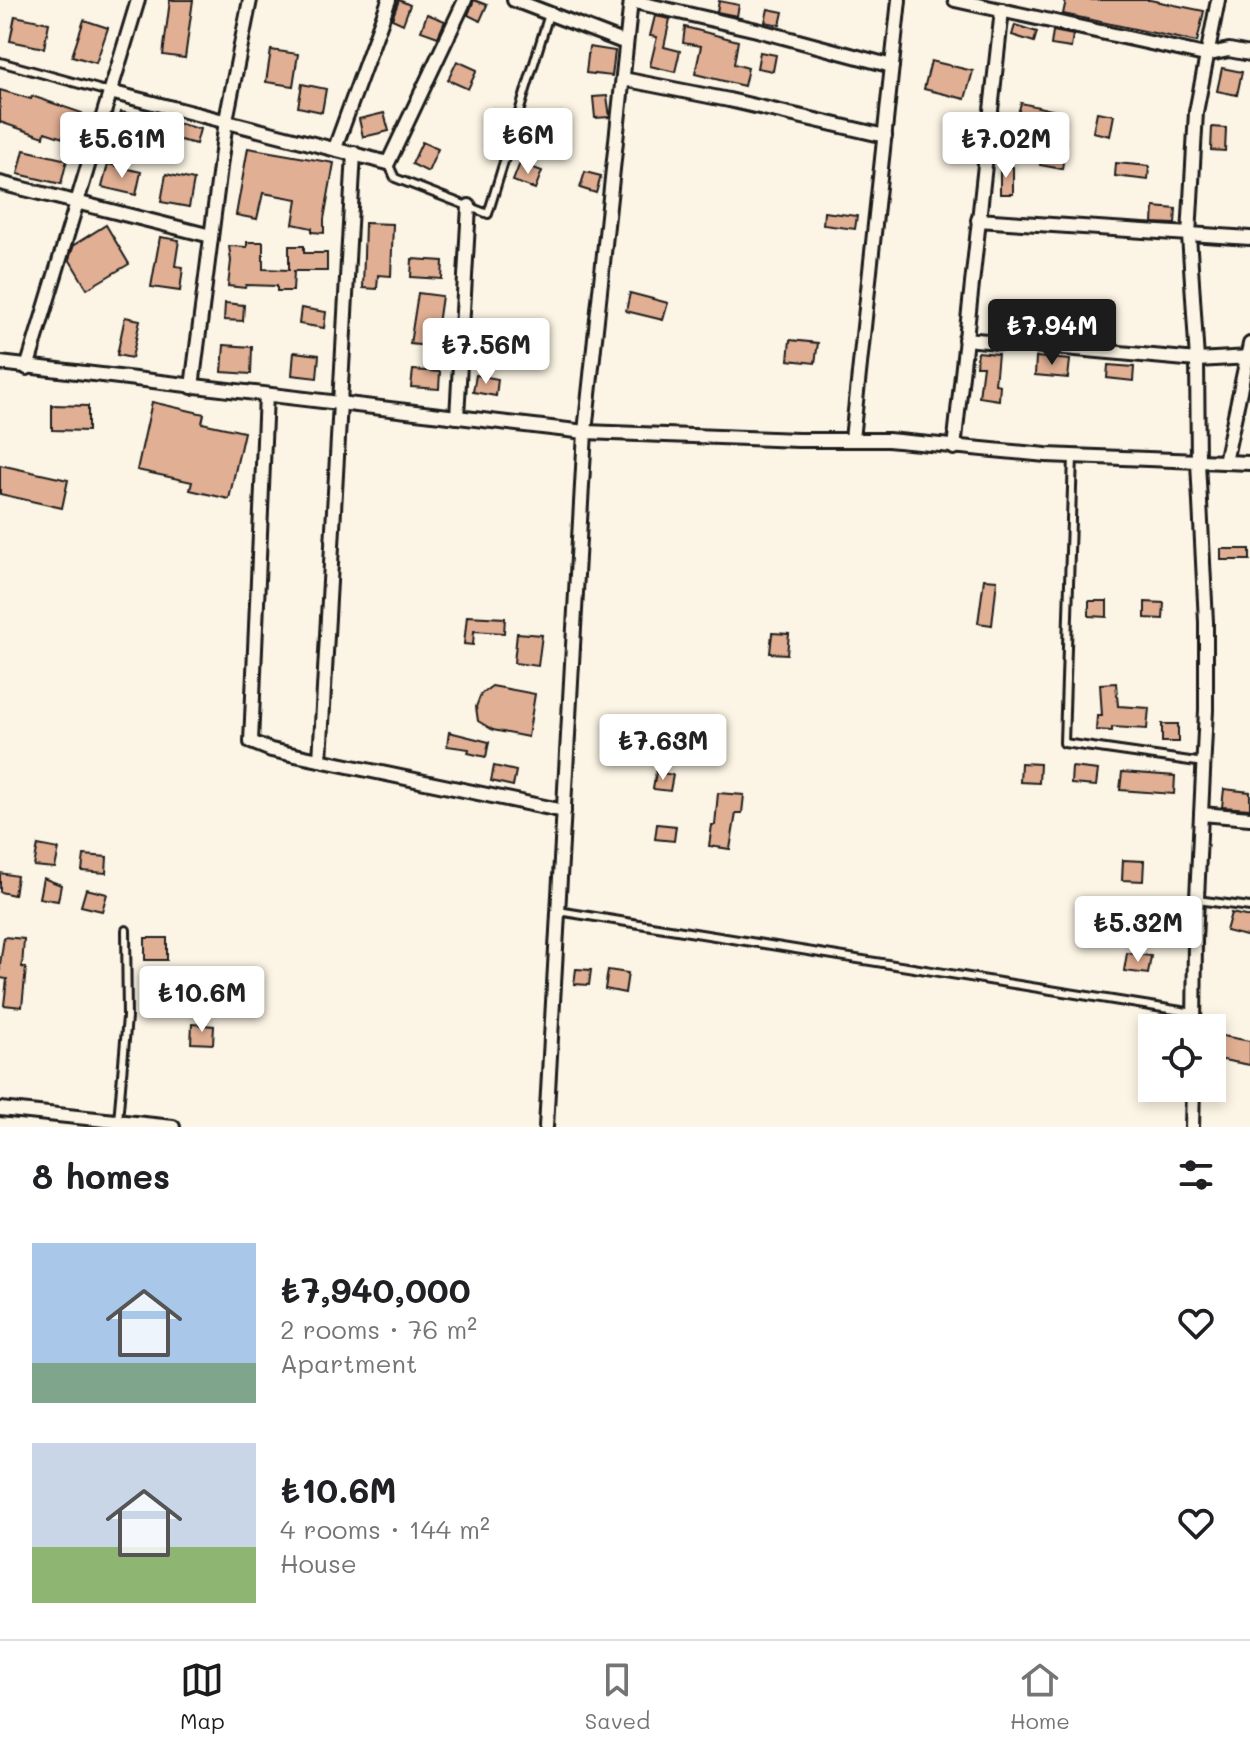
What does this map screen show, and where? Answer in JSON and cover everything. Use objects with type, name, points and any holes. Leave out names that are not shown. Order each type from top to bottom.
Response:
[{"type":"street","points":[[27,368],[138,0]]},
{"type":"street","points":[[192,387],[226,120],[250,0]]},
{"type":"street","points":[[335,148],[389,0]]},
{"type":"street","points":[[110,92],[388,163],[465,0]]},
{"type":"street","points":[[514,0],[626,43]]},
{"type":"street","points":[[852,439],[899,0]]},
{"type":"street","points":[[955,0],[1205,55],[1229,50],[1250,54]]},
{"type":"street","points":[[1194,1013],[1206,622],[1198,462],[1197,360],[1189,235],[1196,112],[1218,0]]},
{"type":"street","points":[[546,1127],[585,432],[631,1],[892,66]]},
{"type":"street","points":[[954,448],[1002,10]]},
{"type":"street","points":[[623,79],[885,136]]},
{"type":"street","points":[[320,760],[354,153]]},
{"type":"street","points":[[0,183],[211,236]]},
{"type":"street","points":[[457,417],[469,206]]},
{"type":"street","points":[[978,220],[1250,238]]},
{"type":"street","points":[[965,339],[1197,360],[1249,352],[1225,462]]},
{"type":"street","points":[[0,363],[585,432],[888,440],[1073,456],[1250,463]]},
{"type":"street","points":[[266,395],[251,742],[271,750],[564,811]]},
{"type":"street","points":[[1201,814],[1250,818]]},
{"type":"street","points":[[1192,1127],[1193,1102]]},
{"type":"street","points":[[0,1109],[173,1127]]},
{"type":"lane","points":[[388,163],[395,178],[488,214],[549,14]]},
{"type":"lane","points":[[0,62],[110,92]]},
{"type":"lane","points":[[1073,456],[1064,743],[1204,763]]},
{"type":"lane","points":[[1197,900],[1250,907]]},
{"type":"lane","points":[[558,911],[1194,1013]]},
{"type":"lane","points":[[118,1121],[127,1017],[126,930]]},
{"type":"building","points":[[170,0],[193,0],[185,58],[163,55]]},
{"type":"building","points":[[399,0],[410,5],[403,24],[392,19]]},
{"type":"building","points":[[474,0],[487,5],[480,21],[468,15]]},
{"type":"building","points":[[1066,0],[1150,0],[1204,11],[1197,42],[1063,14]]},
{"type":"building","points":[[719,1],[739,5],[737,16],[717,12]]},
{"type":"building","points":[[768,9],[783,12],[780,25],[765,22]]},
{"type":"building","points":[[427,14],[445,21],[438,37],[421,31]]},
{"type":"building","points":[[15,16],[49,23],[44,48],[10,41]]},
{"type":"building","points":[[655,16],[670,19],[664,47],[680,51],[675,72],[650,66],[657,37],[650,36]]},
{"type":"building","points":[[84,20],[108,28],[96,63],[72,56]]},
{"type":"building","points":[[1015,25],[1037,32],[1034,42],[1012,35]]},
{"type":"building","points":[[685,27],[738,41],[734,64],[748,68],[744,86],[695,74],[701,46],[683,43]]},
{"type":"building","points":[[1053,31],[1073,35],[1071,48],[1051,45]]},
{"type":"building","points":[[589,47],[615,51],[612,76],[586,73]]},
{"type":"building","points":[[271,50],[298,54],[293,86],[266,82]]},
{"type":"building","points":[[760,52],[776,55],[773,71],[757,68]]},
{"type":"building","points":[[457,61],[477,70],[468,89],[448,80]]},
{"type":"building","points":[[931,61],[973,71],[965,99],[924,89]]},
{"type":"building","points":[[1222,68],[1242,72],[1237,95],[1217,91]]},
{"type":"building","points":[[302,84],[326,89],[322,112],[298,107]]},
{"type":"building","points":[[0,90],[31,99],[32,96],[82,113],[72,141],[45,132],[44,137],[0,122]]},
{"type":"building","points":[[607,96],[610,117],[595,118],[593,97]]},
{"type":"building","points":[[1021,103],[1056,111],[1052,126],[1017,117]]},
{"type":"building","points":[[121,112],[151,118],[149,130],[118,124]]},
{"type":"building","points":[[1097,112],[1114,115],[1110,136],[1093,132]]},
{"type":"building","points":[[384,113],[389,131],[363,137],[359,119]]},
{"type":"building","points":[[535,114],[555,122],[549,140],[529,132]]},
{"type":"building","points":[[176,123],[200,129],[196,144],[172,138]]},
{"type":"building","points":[[1212,127],[1226,128],[1225,151],[1211,150]]},
{"type":"building","points":[[1044,138],[1066,141],[1062,169],[1040,165]]},
{"type":"building","points":[[422,142],[438,149],[428,172],[412,164]]},
{"type":"building","points":[[248,148],[334,163],[324,233],[293,224],[297,199],[263,193],[257,219],[236,215]]},
{"type":"building","points":[[24,150],[67,160],[61,184],[18,174]]},
{"type":"building","points":[[520,163],[542,171],[535,189],[513,181]]},
{"type":"building","points":[[1116,163],[1149,166],[1148,180],[1115,176]]},
{"type":"building","points":[[108,164],[141,172],[136,195],[102,187]]},
{"type":"building","points":[[1000,167],[1013,167],[1013,194],[1000,194]]},
{"type":"building","points":[[585,172],[601,176],[596,193],[580,188]]},
{"type":"building","points":[[166,174],[194,180],[189,207],[161,202]]},
{"type":"building","points":[[1154,207],[1176,209],[1175,224],[1153,223]]},
{"type":"building","points":[[824,212],[857,216],[855,229],[823,225]]},
{"type":"building","points":[[365,223],[393,224],[391,276],[378,275],[377,289],[363,288]]},
{"type":"building","points":[[106,225],[129,264],[87,289],[69,259],[74,245]]},
{"type":"building","points":[[160,237],[179,240],[175,266],[183,267],[180,291],[151,287]]},
{"type":"building","points":[[247,242],[263,242],[263,269],[289,270],[289,246],[304,246],[304,253],[327,253],[327,271],[294,271],[293,291],[277,291],[277,286],[228,286],[229,246],[247,247]]},
{"type":"building","points":[[412,259],[443,261],[442,279],[411,277]]},
{"type":"building","points":[[418,293],[442,296],[438,347],[410,344]]},
{"type":"building","points":[[630,293],[668,303],[663,320],[626,311]]},
{"type":"building","points":[[225,303],[244,305],[243,321],[224,320]]},
{"type":"building","points":[[301,308],[326,312],[324,328],[299,324]]},
{"type":"building","points":[[125,317],[140,320],[132,358],[117,355]]},
{"type":"building","points":[[790,340],[818,343],[815,363],[788,360]]},
{"type":"building","points":[[224,345],[252,347],[251,374],[222,372]]},
{"type":"building","points":[[294,352],[319,355],[317,378],[292,375]]},
{"type":"building","points":[[978,352],[998,354],[995,384],[1000,385],[999,400],[979,397],[983,366],[976,366]]},
{"type":"building","points":[[1036,357],[1070,360],[1068,378],[1035,375]]},
{"type":"building","points":[[1108,365],[1134,367],[1133,381],[1107,378]]},
{"type":"building","points":[[413,370],[440,372],[439,389],[411,387]]},
{"type":"building","points":[[476,375],[498,379],[496,396],[473,392]]},
{"type":"building","points":[[152,402],[204,414],[202,423],[244,432],[229,499],[190,490],[192,482],[137,470]]},
{"type":"building","points":[[52,405],[88,406],[88,431],[52,430]]},
{"type":"building","points":[[0,465],[68,480],[62,508],[0,494]]},
{"type":"building","points":[[1221,549],[1250,549],[1250,560],[1221,560]]},
{"type":"building","points":[[984,579],[997,580],[992,625],[978,623]]},
{"type":"building","points":[[1089,601],[1107,601],[1107,617],[1089,616]]},
{"type":"building","points":[[1145,602],[1164,603],[1163,619],[1145,618]]},
{"type":"building","points":[[467,616],[505,618],[504,633],[474,631],[473,645],[464,644]]},
{"type":"building","points":[[517,633],[542,635],[538,666],[514,663]]},
{"type":"building","points":[[772,633],[789,634],[787,654],[770,653]]},
{"type":"building","points":[[1116,683],[1118,706],[1149,708],[1147,729],[1112,727],[1112,731],[1096,730],[1097,716],[1102,716],[1100,684]]},
{"type":"building","points":[[492,686],[535,694],[528,737],[493,730],[478,721],[476,707],[481,694]]},
{"type":"building","points":[[1162,724],[1178,724],[1178,742],[1162,742]]},
{"type":"building","points":[[449,732],[489,742],[486,757],[468,753],[469,749],[447,746]]},
{"type":"building","points":[[1021,763],[1040,764],[1039,783],[1020,782]]},
{"type":"building","points":[[494,766],[516,771],[513,786],[491,781]]},
{"type":"building","points":[[1072,767],[1098,770],[1096,786],[1071,784]]},
{"type":"building","points":[[656,772],[673,775],[670,791],[653,789]]},
{"type":"building","points":[[1122,772],[1175,776],[1174,794],[1120,790]]},
{"type":"building","points":[[1224,789],[1250,792],[1250,809],[1222,807]]},
{"type":"building","points":[[718,793],[744,795],[742,813],[736,813],[730,849],[709,846]]},
{"type":"building","points":[[657,824],[676,826],[674,841],[655,839]]},
{"type":"building","points":[[38,845],[59,849],[55,868],[34,866]]},
{"type":"building","points":[[84,855],[107,857],[106,873],[82,871]]},
{"type":"building","points":[[1123,860],[1144,861],[1143,881],[1122,880]]},
{"type":"building","points":[[0,873],[17,876],[14,895],[0,892]]},
{"type":"building","points":[[43,878],[61,885],[58,901],[39,898]]},
{"type":"building","points":[[86,889],[107,894],[102,911],[81,906]]},
{"type":"building","points":[[1231,913],[1250,917],[1250,937],[1226,931]]},
{"type":"building","points":[[4,937],[24,939],[22,967],[26,968],[22,1007],[4,1005],[7,979],[0,978],[0,964]]},
{"type":"building","points":[[145,938],[167,938],[167,960],[145,960]]},
{"type":"building","points":[[1127,953],[1151,956],[1148,974],[1124,971]]},
{"type":"building","points":[[576,969],[591,970],[589,985],[574,984]]},
{"type":"building","points":[[608,970],[628,973],[625,993],[605,989]]},
{"type":"building","points":[[192,1024],[214,1026],[213,1044],[191,1043]]},
{"type":"building","points":[[1226,1037],[1250,1041],[1250,1065],[1226,1061]]}]
